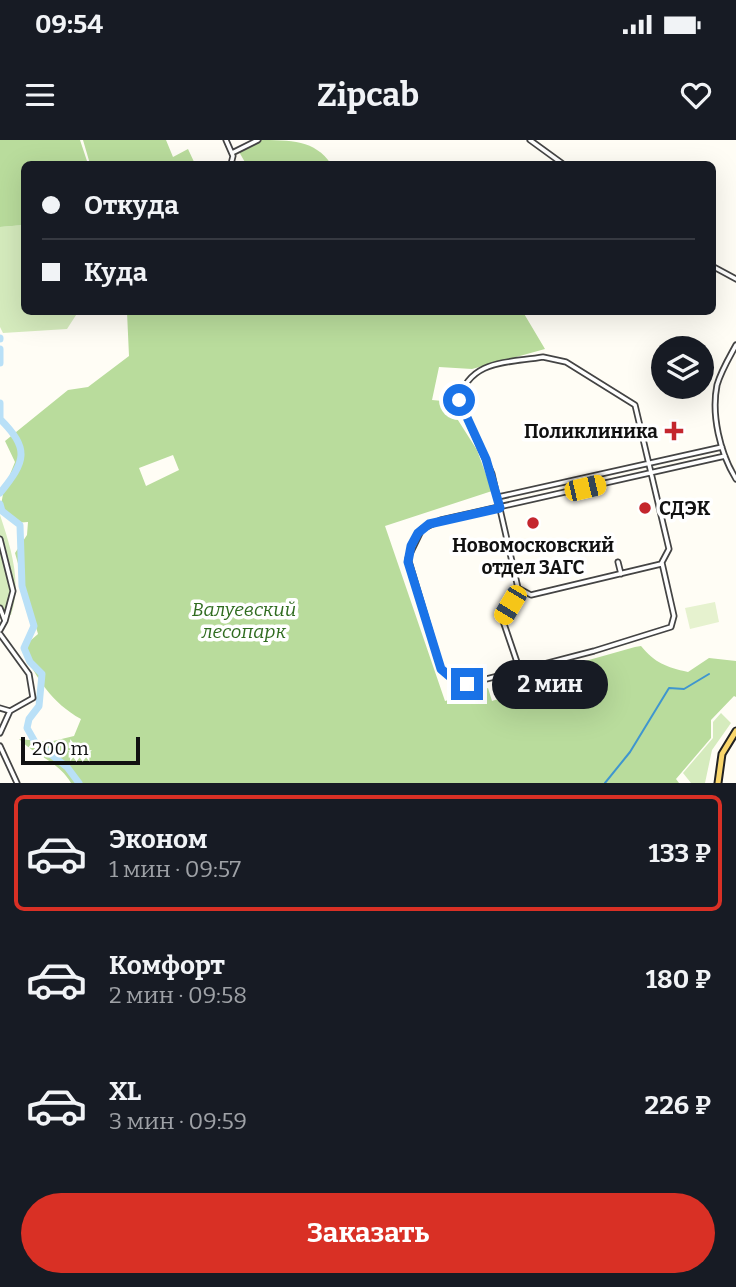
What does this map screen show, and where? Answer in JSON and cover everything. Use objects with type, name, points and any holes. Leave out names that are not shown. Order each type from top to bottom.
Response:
[{"type":"main road","points":[[718,783],[722,754],[736,731]]},
{"type":"street","points":[[226,140],[232,153],[231,161]]},
{"type":"street","points":[[232,153],[258,140]]},
{"type":"street","points":[[530,140],[559,161]]},
{"type":"street","points":[[716,268],[736,279]]},
{"type":"street","points":[[736,345],[717,388],[716,409],[722,447],[736,479]]},
{"type":"street","points":[[520,671],[502,618],[520,590],[500,508],[498,497],[483,450],[459,404],[467,380],[476,371],[485,368],[550,356],[569,364],[635,405],[647,462],[650,474],[669,546],[662,563],[675,620],[671,627],[520,671],[467,684],[454,680],[441,669],[408,562],[413,540],[429,524],[500,508],[650,474],[725,456]]},
{"type":"street","points":[[498,497],[722,447]]},
{"type":"street","points":[[0,539],[13,591],[0,631],[29,674],[33,698],[10,710],[0,708]]},
{"type":"street","points":[[618,562],[621,574]]},
{"type":"street","points":[[520,590],[534,595],[662,563]]},
{"type":"street","points":[[0,608],[5,621]]},
{"type":"street","points":[[0,733],[10,710]]},
{"type":"street","points":[[0,746],[17,783]]},
{"type":"green space","points":[[0,140],[80,140],[87,161],[21,161],[21,225],[0,227]]},
{"type":"green space","points":[[83,140],[166,140],[173,157],[188,149],[194,161],[89,161]]},
{"type":"green space","points":[[258,140],[291,141],[310,146],[329,161],[244,161],[238,150]]},
{"type":"green space","points":[[21,225],[21,315],[76,315],[67,329],[3,333],[0,327],[0,227]]},
{"type":"green space","name":"Валуевский лесопарк","points":[[127,315],[525,315],[545,349],[472,369],[439,367],[432,400],[454,402],[456,417],[477,450],[492,491],[385,526],[445,701],[488,688],[492,701],[507,696],[504,684],[641,646],[662,664],[688,672],[709,658],[736,661],[736,697],[711,720],[711,738],[676,779],[679,783],[71,783],[60,769],[19,739],[49,742],[74,736],[81,719],[46,689],[22,648],[38,634],[15,553],[27,535],[28,522],[14,523],[0,510],[4,489],[15,462],[5,441],[68,390],[88,387],[129,356]],"holes":[[[173,455],[179,470],[146,486],[139,468]]]},
{"type":"green space","points":[[0,515],[11,552],[15,578],[11,615],[3,616],[0,608]]},
{"type":"green space","points":[[715,602],[719,622],[690,629],[685,608]]},
{"type":"green space","points":[[721,713],[731,723],[712,750],[705,783],[691,783],[683,773],[713,738],[713,722]]},
{"type":"waterway","points":[[0,349],[0,363]]},
{"type":"waterway","points":[[0,403],[0,419],[16,439],[21,455],[15,472],[0,493]]},
{"type":"waterway","points":[[0,504],[2,511],[20,525],[22,586],[34,626],[24,648],[30,662],[42,674],[39,706],[29,719],[27,728],[35,742],[67,767],[79,783]]},
{"type":"waterway","points":[[605,783],[630,752],[669,688],[684,689],[709,674]]},
{"type":"place","name":"Поликлиника","points":[[674,431]]},
{"type":"place","name":"СДЭК","points":[[645,508]]},
{"type":"place","name":"Новомосковский отдел ЗАГС","points":[[533,523]]},
{"type":"route","points":[[459,400],[483,450],[500,508],[429,524],[418,533],[411,546],[408,562],[441,669],[454,680],[467,684]]}]
